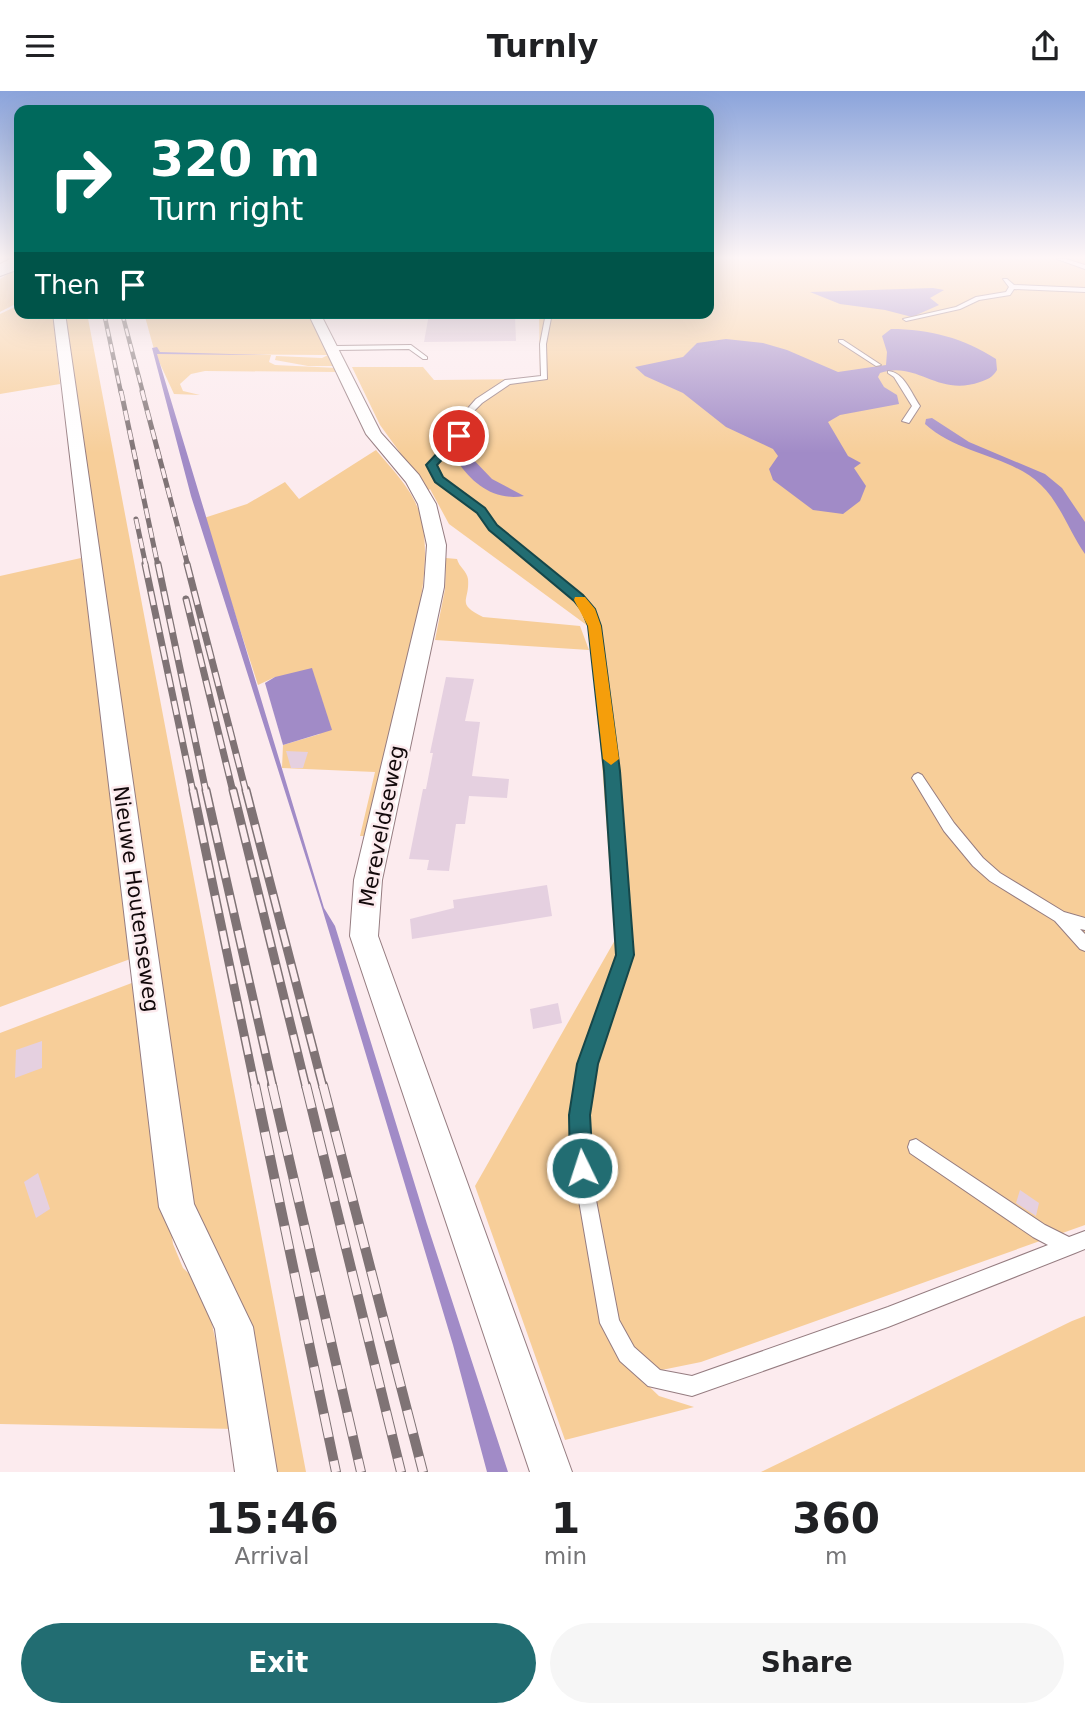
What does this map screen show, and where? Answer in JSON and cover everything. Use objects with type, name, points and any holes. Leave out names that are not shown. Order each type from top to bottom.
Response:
[{"type":"street","name":"Nieuwe Houtenseweg","points":[[60,323],[177,1207],[234,1327],[256,1472]]},
{"type":"street","name":"Mereveldseweg","points":[[321,323],[336,348],[374,434],[423,493],[435,528],[437,550],[434,587],[391,767],[368,880],[364,936],[551,1472]]},
{"type":"lane","points":[[547,323],[542,344],[543,380],[508,382],[479,401],[467,414],[453,444],[432,465],[439,479],[481,510],[493,527],[579,598],[588,609],[594,626],[612,771],[625,955],[588,1064],[579,1115],[579,1148],[610,1323],[627,1354],[655,1379],[692,1386],[888,1317],[1077,1243]]},
{"type":"lane","points":[[841,341],[878,365]]},
{"type":"lane","points":[[336,348],[411,347],[425,358]]},
{"type":"lane","points":[[890,372],[897,376],[916,406],[906,421]]},
{"type":"lane","points":[[918,778],[949,827],[978,862],[995,877],[1060,917],[1085,944]]},
{"type":"lane","points":[[1060,917],[1085,924]]},
{"type":"lane","points":[[916,1147],[1039,1231],[1077,1243]]},
{"type":"shaded area","points":[[0,323],[54,323],[60,384],[0,394]]},
{"type":"shaded area","points":[[64,323],[89,323],[306,1472],[269,1472],[197,1230],[73,390],[74,374],[70,371]]},
{"type":"shaded area","points":[[147,323],[316,323],[335,366],[308,366],[275,360],[276,356],[322,358],[328,355],[207,354],[271,355],[269,362],[275,365],[338,368],[339,372],[205,371],[191,374],[180,384],[183,391],[200,395],[174,394],[155,353]]},
{"type":"shaded area","points":[[539,323],[1085,323],[1085,1225],[701,1362],[637,1375],[659,1396],[694,1407],[565,1440],[475,1186],[615,940],[592,629],[449,524],[430,489],[428,491],[380,425],[352,367],[423,367],[434,380],[540,379]]},
{"type":"shaded area","points":[[891,329],[932,333],[959,340],[996,359],[997,370],[988,379],[965,385],[951,385],[905,371],[880,373],[878,377],[884,387],[897,395],[899,404],[840,415],[828,422],[848,456],[861,463],[854,468],[866,486],[860,501],[843,514],[813,510],[773,480],[769,469],[778,456],[773,449],[726,427],[683,393],[645,376],[635,367],[683,357],[697,343],[726,339],[763,343],[787,350],[838,372],[886,365],[887,352],[882,336]]},
{"type":"shaded area","points":[[157,347],[160,352],[269,355],[157,354],[324,908],[335,926],[427,1224],[508,1472],[487,1472],[453,1345],[322,908],[191,496],[152,348]]},
{"type":"shaded area","points":[[932,418],[969,442],[1045,474],[1062,488],[1085,522],[1085,554],[1054,500],[1041,485],[1015,467],[938,434],[925,424],[926,419]]},
{"type":"shaded area","points":[[376,450],[411,494],[419,511],[424,532],[425,556],[420,606],[364,836],[360,836],[375,772],[282,768],[283,745],[320,734],[275,677],[258,685],[204,518],[247,504],[285,482],[299,499]]},
{"type":"shaded area","points":[[459,454],[469,455],[492,479],[524,496],[503,496],[485,489],[470,477],[457,461]]},
{"type":"shaded area","points":[[81,558],[133,958],[0,1007],[0,576]]},
{"type":"shaded area","points":[[446,558],[457,559],[466,574],[466,605],[474,612],[483,617],[580,626],[589,650],[435,640],[445,589]]},
{"type":"shaded area","points":[[312,668],[332,730],[283,745],[265,683],[275,677]]},
{"type":"shaded area","points":[[137,981],[173,1244],[183,1268],[204,1288],[235,1429],[0,1424],[0,1033]]},
{"type":"shaded area","points":[[1085,1316],[1085,1472],[761,1472],[1072,1321]]},
{"type":"building","points":[[427,323],[515,323],[516,341],[424,342]]},
{"type":"building","points":[[446,677],[474,679],[465,721],[480,722],[472,776],[509,779],[507,798],[469,796],[465,824],[456,824],[449,871],[427,870],[429,860],[409,859],[423,789],[426,789],[433,753],[430,753]]},
{"type":"building","points":[[286,751],[308,752],[303,768],[291,768]]},
{"type":"building","points":[[547,885],[552,916],[412,939],[410,919],[454,908],[453,900]]},
{"type":"building","points":[[558,1003],[562,1023],[533,1029],[530,1009]]},
{"type":"building","points":[[42,1041],[42,1068],[15,1078],[16,1050]]},
{"type":"building","points":[[38,1173],[50,1209],[36,1218],[24,1182]]},
{"type":"building","points":[[1020,1190],[1039,1203],[1036,1216],[1016,1203]]},
{"type":"railway","points":[[106,323],[121,393]]},
{"type":"railway","points":[[125,323],[143,393]]},
{"type":"railway","points":[[121,391],[158,566]]},
{"type":"railway","points":[[142,391],[188,566]]},
{"type":"railway","points":[[136,519],[146,566]]},
{"type":"railway","points":[[145,564],[193,792]]},
{"type":"railway","points":[[158,564],[206,792]]},
{"type":"railway","points":[[187,564],[246,792]]},
{"type":"railway","points":[[186,599],[233,792]]},
{"type":"railway","points":[[193,790],[255,1087]]},
{"type":"railway","points":[[206,790],[273,1087]]},
{"type":"railway","points":[[233,790],[306,1087]]},
{"type":"railway","points":[[246,790],[323,1087]]},
{"type":"railway","points":[[255,1085],[336,1472]]},
{"type":"railway","points":[[272,1085],[361,1472]]},
{"type":"railway","points":[[306,1085],[401,1472]]},
{"type":"railway","points":[[323,1085],[423,1472]]},
{"type":"slow traffic","points":[[580,600],[588,609],[594,626],[611,759]]},
{"type":"route","points":[[459,436],[432,465],[439,479],[481,510],[493,527],[579,598],[588,609],[594,626],[612,771],[625,955],[588,1064],[579,1115],[582,1168]]}]
